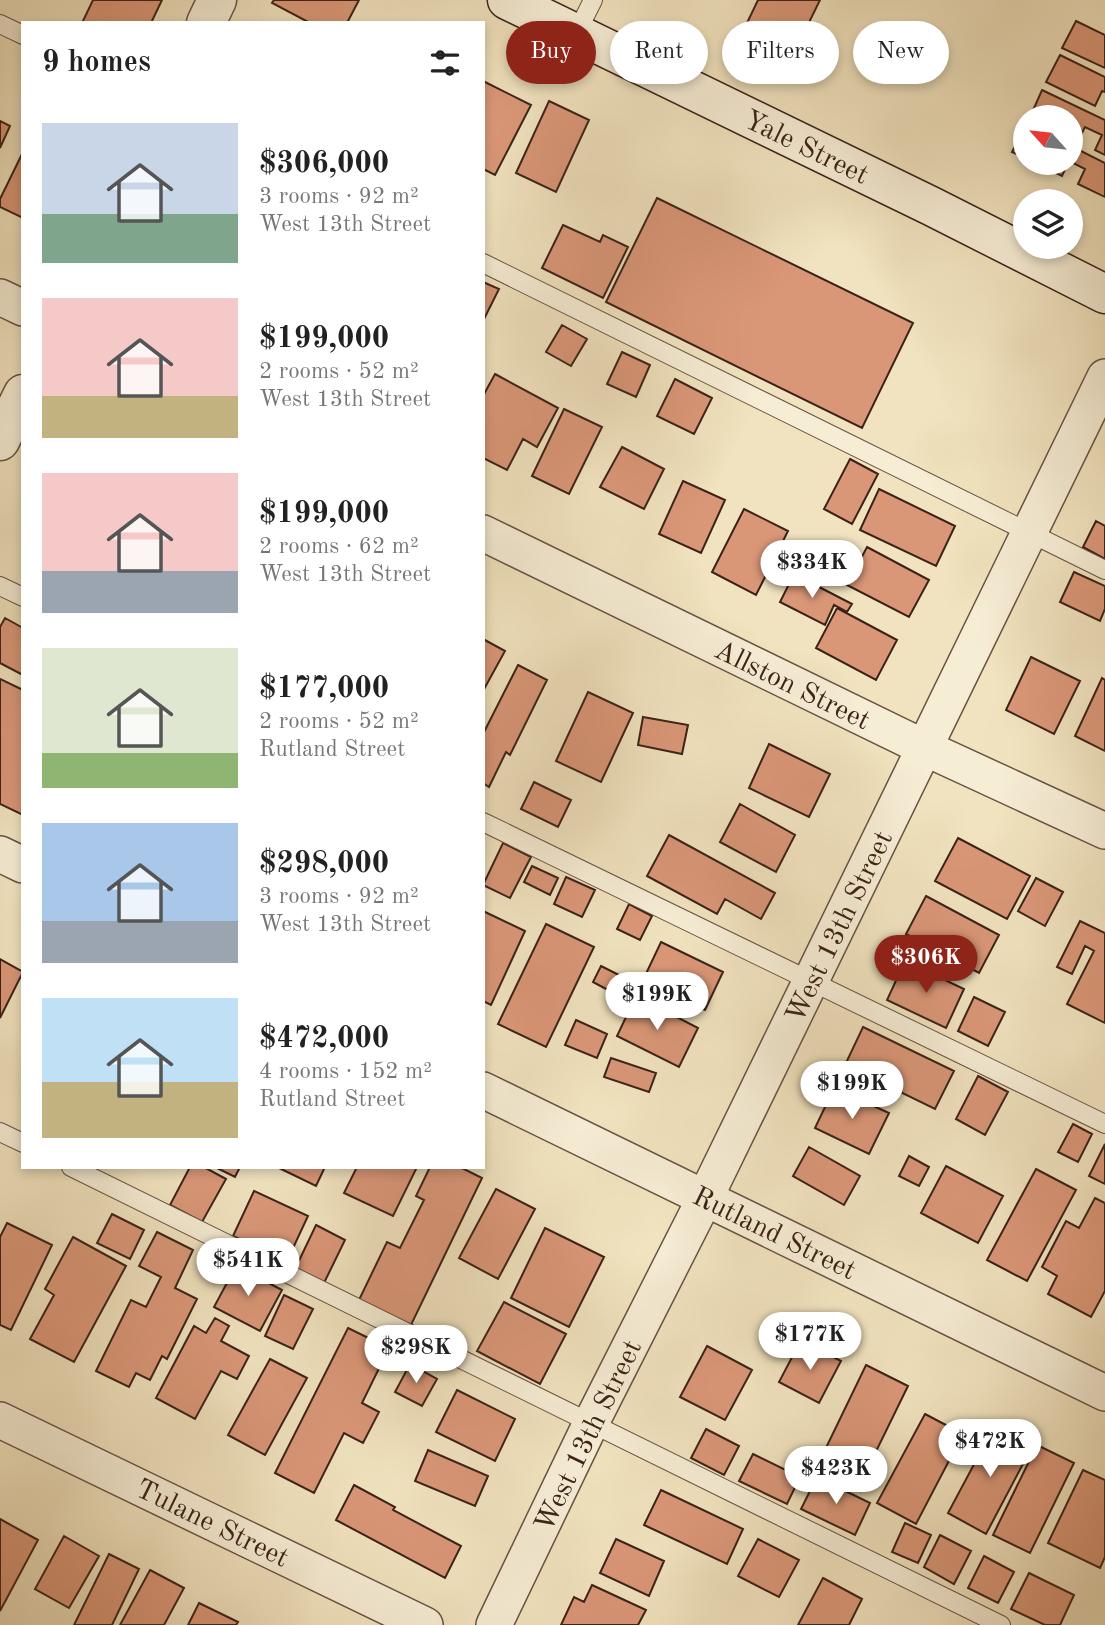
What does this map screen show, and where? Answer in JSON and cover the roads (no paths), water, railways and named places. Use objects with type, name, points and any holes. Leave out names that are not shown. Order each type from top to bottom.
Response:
[{"type":"main road","points":[[207,21],[217,0]]},
{"type":"main road","name":"Yale Street","points":[[507,0],[550,21]]},
{"type":"main road","name":"Yale Street","points":[[596,44],[931,206],[1105,294]]},
{"type":"main road","points":[[0,441],[21,398]]},
{"type":"street","points":[[0,297],[21,307]]},
{"type":"street","name":"West 13th Street","points":[[494,1625],[1105,377]]},
{"type":"street","name":"Allston Street","points":[[485,534],[925,748],[1105,831]]},
{"type":"street","points":[[0,854],[21,864]]},
{"type":"street","name":"Rutland Street","points":[[485,1091],[1105,1393]]},
{"type":"street","name":"Tulane Street","points":[[0,1420],[425,1625]]},
{"type":"lane","points":[[582,21],[593,0]]},
{"type":"lane","points":[[0,24],[21,35]]},
{"type":"lane","points":[[485,264],[1105,570]]},
{"type":"lane","points":[[0,586],[21,596]]},
{"type":"lane","points":[[485,823],[1105,1124]]},
{"type":"lane","points":[[0,1132],[21,1142]]},
{"type":"lane","points":[[75,1169],[1001,1625]]}]
